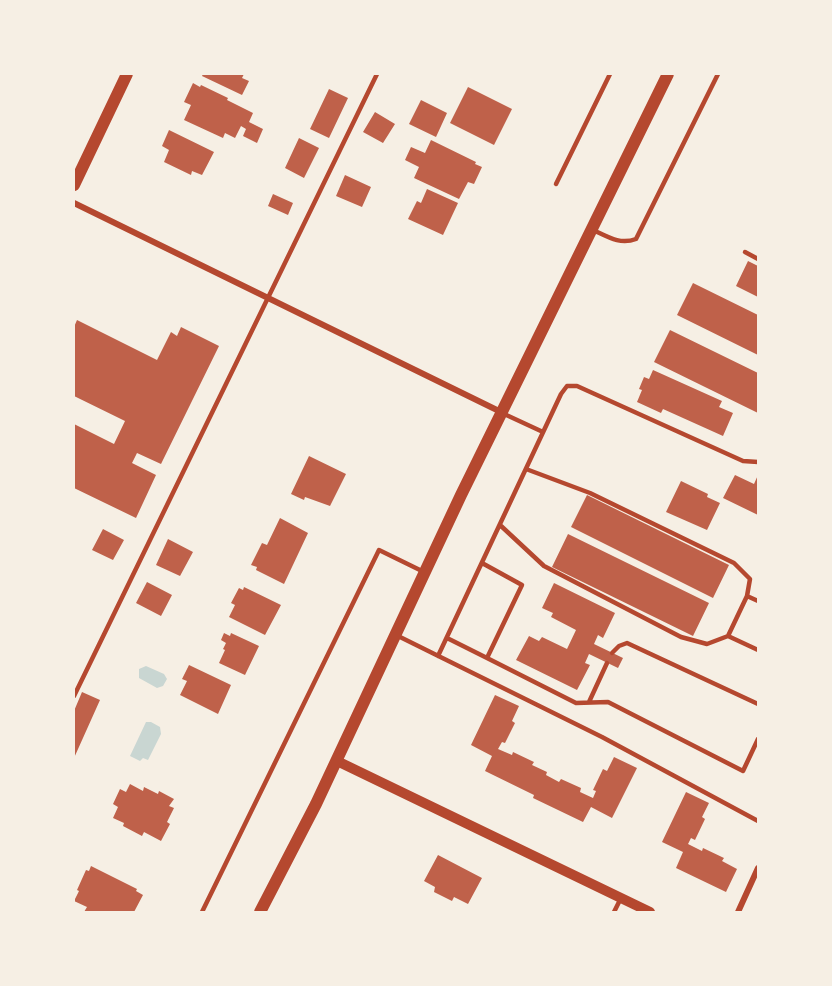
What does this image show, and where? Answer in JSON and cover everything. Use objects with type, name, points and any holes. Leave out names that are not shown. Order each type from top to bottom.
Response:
[{"type":"main road","points":[[74,185],[127,74]]},
{"type":"main road","points":[[260,912],[337,761],[394,634],[501,412],[669,74]]},
{"type":"street","points":[[74,202],[501,412]]},
{"type":"street","points":[[337,761],[650,912]]},
{"type":"street","points":[[738,912],[759,868]]},
{"type":"lane","points":[[74,696],[377,74]]},
{"type":"lane","points":[[556,184],[610,74]]},
{"type":"lane","points":[[592,229],[612,239],[627,243],[636,239],[718,74]]},
{"type":"lane","points":[[745,252],[759,259]]},
{"type":"lane","points":[[438,656],[561,394],[567,386],[577,386],[743,461],[759,462]]},
{"type":"lane","points":[[501,412],[543,432]]},
{"type":"lane","points":[[500,525],[544,566],[681,637],[707,644],[728,636],[747,596],[750,579],[734,563],[590,494],[526,469]]},
{"type":"lane","points":[[202,912],[379,550],[424,573]]},
{"type":"lane","points":[[482,563],[522,585],[487,658]]},
{"type":"lane","points":[[747,596],[759,601]]},
{"type":"lane","points":[[394,634],[602,737],[759,821]]},
{"type":"lane","points":[[728,636],[759,650]]},
{"type":"lane","points":[[447,638],[576,703],[608,702],[743,771],[759,739]]},
{"type":"lane","points":[[612,653],[619,646],[627,643],[759,704]]},
{"type":"lane","points":[[589,702],[607,663]]},
{"type":"lane","points":[[614,912],[621,898]]},
{"type":"shaded area","points":[[146,666],[164,674],[167,679],[163,686],[157,688],[139,678],[139,669]]},
{"type":"shaded area","points":[[146,722],[160,727],[161,734],[148,760],[143,758],[140,761],[130,756]]},
{"type":"building","points":[[203,74],[244,74],[242,78],[249,81],[242,95],[202,76]]},
{"type":"building","points":[[193,83],[228,98],[227,100],[253,113],[249,122],[263,129],[257,143],[243,136],[246,129],[241,126],[235,138],[225,133],[223,138],[184,120],[191,105],[184,102]]},
{"type":"building","points":[[468,87],[512,109],[494,145],[450,123]]},
{"type":"building","points":[[329,89],[348,98],[329,138],[310,129]]},
{"type":"building","points":[[421,100],[447,113],[436,137],[409,124]]},
{"type":"building","points":[[375,112],[395,124],[383,143],[363,132]]},
{"type":"building","points":[[169,130],[214,152],[202,175],[192,171],[191,175],[164,162],[169,150],[162,146]]},
{"type":"building","points":[[299,138],[319,148],[304,178],[285,168]]},
{"type":"building","points":[[431,140],[482,167],[474,184],[468,182],[459,199],[414,178],[419,167],[405,160],[411,147],[425,153]]},
{"type":"building","points":[[345,175],[371,187],[362,207],[336,196]]},
{"type":"building","points":[[427,189],[458,203],[443,235],[408,219],[417,201],[421,203]]},
{"type":"building","points":[[273,194],[293,203],[288,215],[268,206]]},
{"type":"building","points":[[748,261],[758,266],[758,297],[736,286]]},
{"type":"building","points":[[693,283],[758,315],[758,355],[677,315]]},
{"type":"building","points":[[77,320],[157,360],[171,332],[177,336],[181,327],[219,346],[161,464],[137,453],[132,463],[156,475],[136,518],[74,488],[74,424],[114,444],[125,421],[74,396],[74,327]]},
{"type":"building","points":[[670,330],[758,373],[758,413],[654,362]]},
{"type":"building","points":[[653,370],[722,401],[719,407],[733,413],[723,436],[663,409],[661,413],[637,402],[644,377],[649,379]]},
{"type":"building","points":[[309,456],[346,474],[330,506],[305,497],[304,500],[291,494]]},
{"type":"building","points":[[735,475],[754,484],[758,475],[758,515],[723,498]]},
{"type":"building","points":[[681,481],[708,494],[707,497],[720,503],[707,530],[666,512]]},
{"type":"building","points":[[587,495],[729,565],[713,598],[571,527]]},
{"type":"building","points":[[280,518],[308,533],[284,584],[256,570],[257,567],[251,565],[262,543],[267,545]]},
{"type":"building","points":[[103,529],[124,540],[113,560],[92,550]]},
{"type":"building","points":[[568,534],[709,603],[693,636],[552,567]]},
{"type":"building","points":[[168,539],[193,552],[180,576],[156,565]]},
{"type":"building","points":[[147,582],[172,595],[161,616],[136,603]]},
{"type":"building","points":[[554,583],[615,613],[603,638],[598,635],[594,644],[623,658],[618,668],[589,654],[585,663],[590,665],[577,690],[516,660],[529,636],[539,641],[542,637],[567,649],[576,630],[551,617],[553,613],[542,608]]},
{"type":"building","points":[[244,587],[281,605],[265,635],[229,617],[235,605],[231,603],[239,588],[243,590]]},
{"type":"building","points":[[224,633],[230,636],[231,633],[259,646],[245,675],[219,663],[225,650],[223,649],[226,643],[221,640]]},
{"type":"building","points":[[189,665],[231,685],[218,714],[180,695],[187,681],[182,679]]},
{"type":"building","points":[[82,692],[100,700],[74,758],[74,711]]},
{"type":"building","points":[[495,695],[519,706],[512,721],[515,723],[505,743],[502,742],[498,749],[512,755],[513,752],[534,762],[532,765],[547,772],[546,775],[559,782],[561,779],[581,788],[580,792],[593,798],[596,791],[593,790],[603,769],[607,771],[614,757],[637,768],[612,818],[591,807],[583,822],[485,771],[492,756],[471,745]]},
{"type":"building","points":[[130,784],[143,791],[144,787],[158,794],[159,791],[174,799],[169,806],[174,808],[167,822],[170,824],[161,841],[144,832],[142,836],[113,818],[118,807],[113,804],[120,789],[126,792]]},
{"type":"building","points":[[686,792],[709,803],[702,817],[705,819],[695,840],[691,838],[688,844],[724,858],[722,861],[737,869],[726,892],[676,868],[683,852],[662,842]]},
{"type":"building","points":[[438,855],[482,878],[468,904],[454,897],[452,901],[434,892],[435,887],[424,881]]},
{"type":"building","points":[[91,866],[137,889],[136,891],[143,895],[134,912],[84,912],[87,907],[74,901],[86,870],[89,871]]}]
